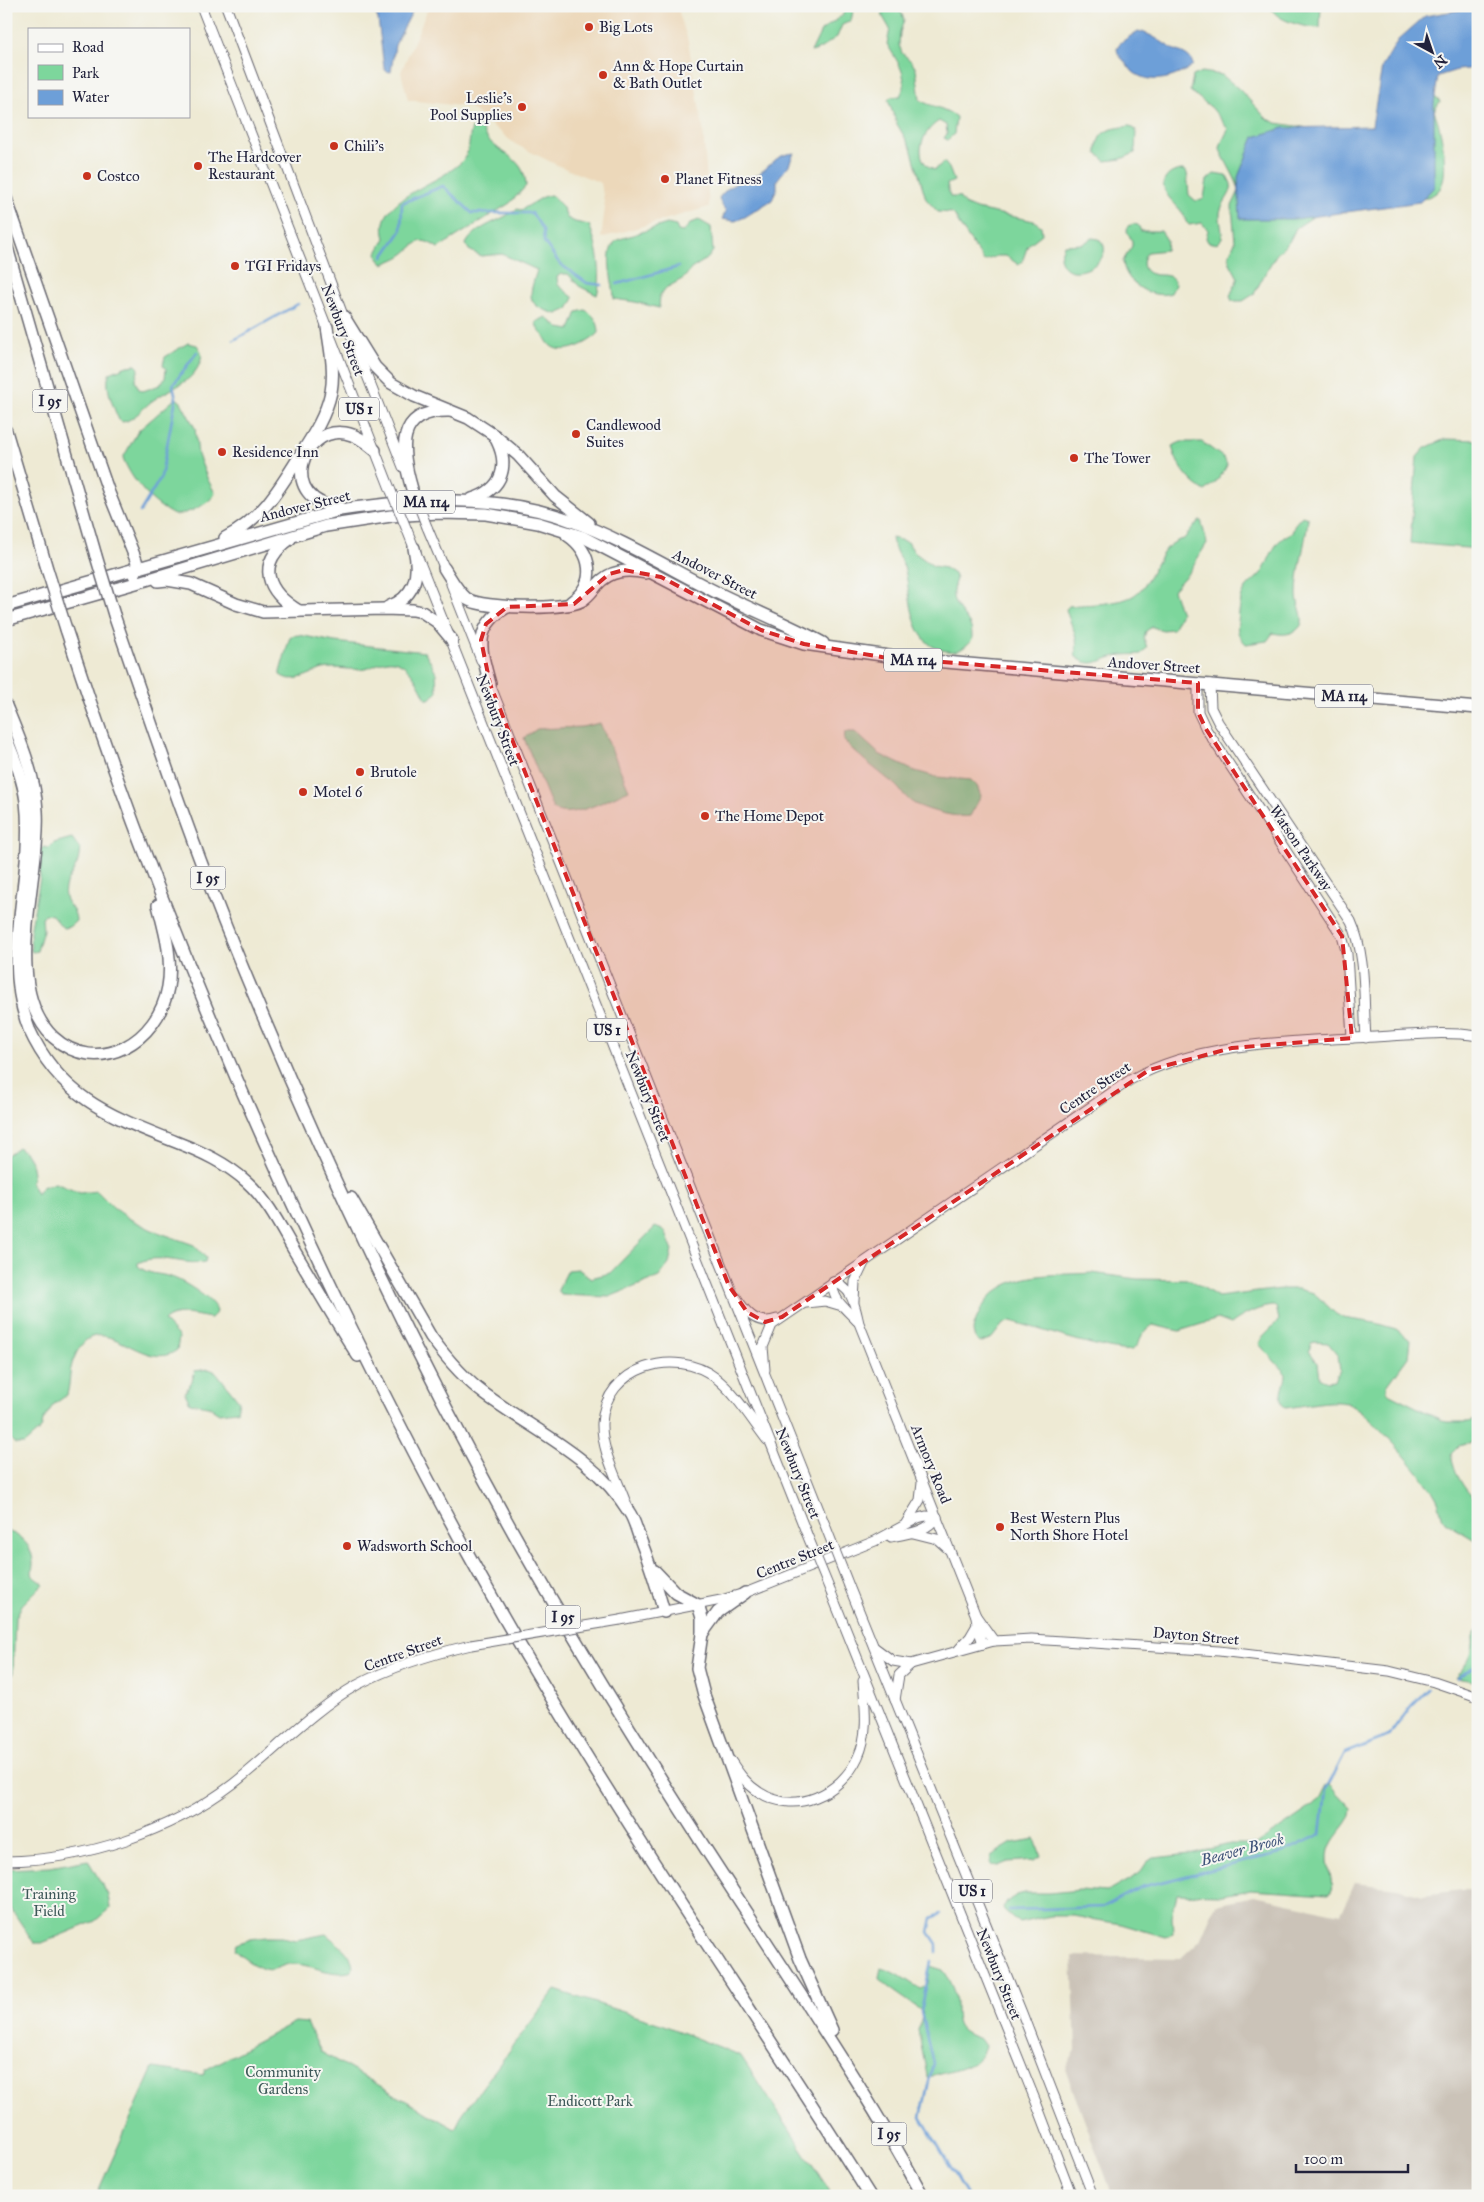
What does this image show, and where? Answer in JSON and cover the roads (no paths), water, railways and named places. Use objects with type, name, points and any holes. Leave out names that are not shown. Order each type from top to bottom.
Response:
[{"type":"highway","points":[[6,198],[109,493],[138,568],[130,579],[112,590]]},
{"type":"highway","name":"I 95","points":[[6,244],[114,615],[182,811],[226,925],[315,1136],[397,1311],[518,1540],[622,1716],[852,2074],[892,2139],[922,2196]]},
{"type":"highway","points":[[344,317],[364,352],[383,376],[408,393],[453,411],[494,435],[518,455],[555,496],[607,536]]},
{"type":"highway","points":[[197,551],[229,536],[259,515],[283,485],[317,429],[327,404],[332,380],[327,326]]},
{"type":"highway","points":[[412,489],[404,456],[404,436],[415,421],[424,415],[434,412],[453,411]]},
{"type":"highway","points":[[6,431],[66,628],[143,848],[190,971],[288,1199],[427,1480],[539,1679],[607,1790],[870,2196]]},
{"type":"highway","points":[[359,508],[331,507],[315,500],[303,485],[301,476],[302,465],[314,444],[330,434],[342,433],[353,435],[375,450]]},
{"type":"highway","points":[[462,501],[484,495],[498,481],[502,472],[503,455],[494,435]]},
{"type":"highway","name":"Andover Street","points":[[6,606],[322,514],[359,508],[462,501],[484,502],[541,511],[571,520],[607,536],[829,647]]},
{"type":"highway","name":"Andover Street","points":[[6,620],[136,584],[297,534],[360,519],[438,513],[503,516],[553,527],[583,537],[761,630],[804,644],[901,659],[1478,708]]},
{"type":"highway","points":[[553,527],[578,542],[584,550],[589,566],[585,585],[575,599],[566,605]]},
{"type":"highway","points":[[297,534],[278,549],[273,556],[269,574],[274,592],[299,611]]},
{"type":"highway","points":[[384,609],[404,598],[414,585],[418,568],[414,548]]},
{"type":"highway","points":[[444,568],[454,585],[467,598],[480,604],[507,607],[566,605],[581,601],[604,578],[617,572],[633,571],[662,577]]},
{"type":"highway","points":[[136,584],[167,580],[182,582],[255,611],[273,613],[384,609],[422,612],[437,622],[452,640]]},
{"type":"highway","points":[[490,684],[482,653],[483,632],[491,618],[507,607]]},
{"type":"highway","points":[[6,625],[20,617]]},
{"type":"highway","points":[[6,706],[29,766],[37,809],[37,840],[25,949],[28,990],[34,1009],[44,1026],[58,1041],[75,1050],[99,1054],[110,1053],[128,1047],[152,1026],[166,997],[169,978],[169,956],[143,848]]},
{"type":"highway","points":[[6,738],[21,777],[27,816],[26,844],[15,930],[13,965],[19,1000],[37,1045],[66,1084],[94,1106],[125,1121],[210,1156],[224,1164],[248,1183],[271,1210],[332,1314],[382,1391]]},
{"type":"highway","points":[[315,1136],[431,1337],[444,1355],[468,1381],[485,1394],[592,1467],[630,1513],[651,1566],[664,1612]]},
{"type":"highway","points":[[651,1566],[676,1593],[698,1605],[702,1618],[702,1634],[698,1657],[700,1679],[800,1959],[852,2074]]},
{"type":"highway","points":[[702,1634],[718,1612],[745,1593]]},
{"type":"main road","name":"Newbury Street","points":[[201,6],[391,491],[1072,2196]]},
{"type":"main road","name":"Newbury Street","points":[[226,6],[344,317],[427,527],[849,1586],[1029,2030],[1093,2196]]},
{"type":"main road","name":"Watson Parkway","points":[[1198,683],[1198,712],[1206,729],[1342,936],[1346,954],[1352,1038]]},
{"type":"main road","name":"Watson Parkway","points":[[1210,684],[1211,708],[1218,722],[1348,916],[1355,930],[1360,952],[1366,1038]]},
{"type":"main road","name":"Centre Street","points":[[766,1376],[763,1359],[765,1338],[772,1325],[1130,1080],[1149,1070],[1191,1056],[1232,1048],[1352,1038],[1444,1034],[1478,1036]]},
{"type":"main road","points":[[854,1301],[858,1273],[868,1259]]},
{"type":"main road","points":[[834,1282],[844,1288],[854,1301]]},
{"type":"main road","name":"Armory Road","points":[[834,1282],[834,1293],[859,1323]]},
{"type":"main road","points":[[729,1286],[740,1304],[753,1318],[765,1322],[782,1318]]},
{"type":"main road","points":[[797,1307],[815,1301],[825,1301],[843,1306]]},
{"type":"main road","name":"Armory Road","points":[[854,1301],[859,1323],[952,1553],[977,1621],[983,1644]]},
{"type":"main road","points":[[630,1513],[606,1450],[602,1423],[606,1401],[613,1390],[629,1375],[646,1366],[665,1362],[676,1363],[691,1366],[715,1377],[740,1403],[774,1450]]},
{"type":"main road","points":[[906,1523],[920,1500],[921,1478]]},
{"type":"main road","name":"Centre Street","points":[[6,1861],[56,1857],[78,1853],[140,1834],[189,1813],[232,1784],[319,1712],[358,1685],[427,1656],[472,1645],[664,1612],[745,1593],[876,1541],[906,1523],[926,1516],[937,1516]]},
{"type":"main road","name":"Centre Street","points":[[876,1541],[913,1533],[929,1525],[937,1516]]},
{"type":"main road","points":[[913,1533],[937,1539],[952,1553]]},
{"type":"main road","points":[[957,1650],[970,1637],[977,1621]]},
{"type":"main road","name":"Armory Road","points":[[977,1621],[994,1641]]},
{"type":"main road","name":"Dayton Street","points":[[911,1664],[994,1641],[1031,1639],[1154,1646],[1389,1670],[1434,1682],[1478,1697]]},
{"type":"main road","points":[[874,1647],[893,1660],[911,1664]]},
{"type":"main road","points":[[895,1700],[899,1676],[911,1664]]},
{"type":"main road","points":[[727,1755],[750,1786],[770,1798],[785,1803],[796,1802],[826,1793],[841,1782],[855,1763],[861,1748],[866,1712],[863,1671]]},
{"type":"water","points":[[372,6],[415,6],[395,45],[391,72],[386,71],[384,68],[378,19]]},
{"type":"water","points":[[1478,7],[1478,68],[1457,70],[1438,76],[1434,104],[1434,187],[1420,202],[1295,219],[1240,219],[1238,177],[1254,137],[1284,128],[1372,126],[1382,67],[1398,40],[1425,16]]},
{"type":"water","points":[[1138,31],[1152,36],[1185,54],[1190,58],[1193,65],[1180,74],[1164,79],[1147,79],[1140,76],[1132,71],[1119,55],[1117,49],[1120,43]]},
{"type":"water","points":[[794,153],[789,165],[777,180],[777,189],[772,200],[735,221],[722,219],[726,211],[719,198],[724,192],[734,185],[760,173],[779,158]]},
{"type":"waterway","points":[[383,257],[401,231],[402,203],[443,186],[472,213],[532,213],[543,230],[544,242],[560,264],[587,283],[602,285]]},
{"type":"waterway","points":[[617,284],[678,267]]},
{"type":"waterway","points":[[234,340],[298,304]]},
{"type":"waterway","points":[[140,512],[161,477],[176,398],[173,385],[197,352]]},
{"type":"waterway","name":"Beaver Brook","points":[[1457,1678],[1478,1663]]},
{"type":"waterway","name":"Beaver Brook","points":[[1009,1910],[1103,1907],[1141,1887],[1284,1852],[1321,1834],[1326,1790],[1345,1753],[1389,1736],[1411,1706],[1428,1689]]},
{"type":"waterway","name":"Beaver Brook","points":[[937,1952],[937,1944],[929,1932],[932,1918],[941,1914]]},
{"type":"waterway","name":"Beaver Brook","points":[[931,1961],[921,2012],[933,2063],[921,2117],[968,2196]]},
{"type":"place","name":"Big Lots","points":[[589,27]]},
{"type":"place","name":"Ann & Hope Curtain & Bath Outlet","points":[[603,75]]},
{"type":"place","name":"Leslie's Pool Supplies","points":[[522,107]]},
{"type":"place","name":"Chili's","points":[[334,146]]},
{"type":"place","name":"The Hardcover Restaurant","points":[[198,166]]},
{"type":"place","name":"Costco","points":[[87,176]]},
{"type":"place","name":"Planet Fitness","points":[[665,179]]},
{"type":"place","name":"TGI Fridays","points":[[235,266]]},
{"type":"place","name":"Candlewood Suites","points":[[576,434]]},
{"type":"place","name":"Residence Inn","points":[[222,452]]},
{"type":"place","name":"The Tower","points":[[1074,458]]},
{"type":"place","name":"Brutole","points":[[360,772]]},
{"type":"place","name":"Motel 6","points":[[303,792]]},
{"type":"place","name":"The Home Depot","points":[[705,816]]},
{"type":"place","name":"Best Western Plus North Shore Hotel","points":[[1000,1527]]},
{"type":"place","name":"Wadsworth School","points":[[347,1546]]},
{"type":"park label","name":"Training Field","points":[[49,1902]]},
{"type":"park label","name":"Community Gardens","points":[[283,2080]]},
{"type":"park label","name":"Endicott Park","points":[[590,2101]]}]
